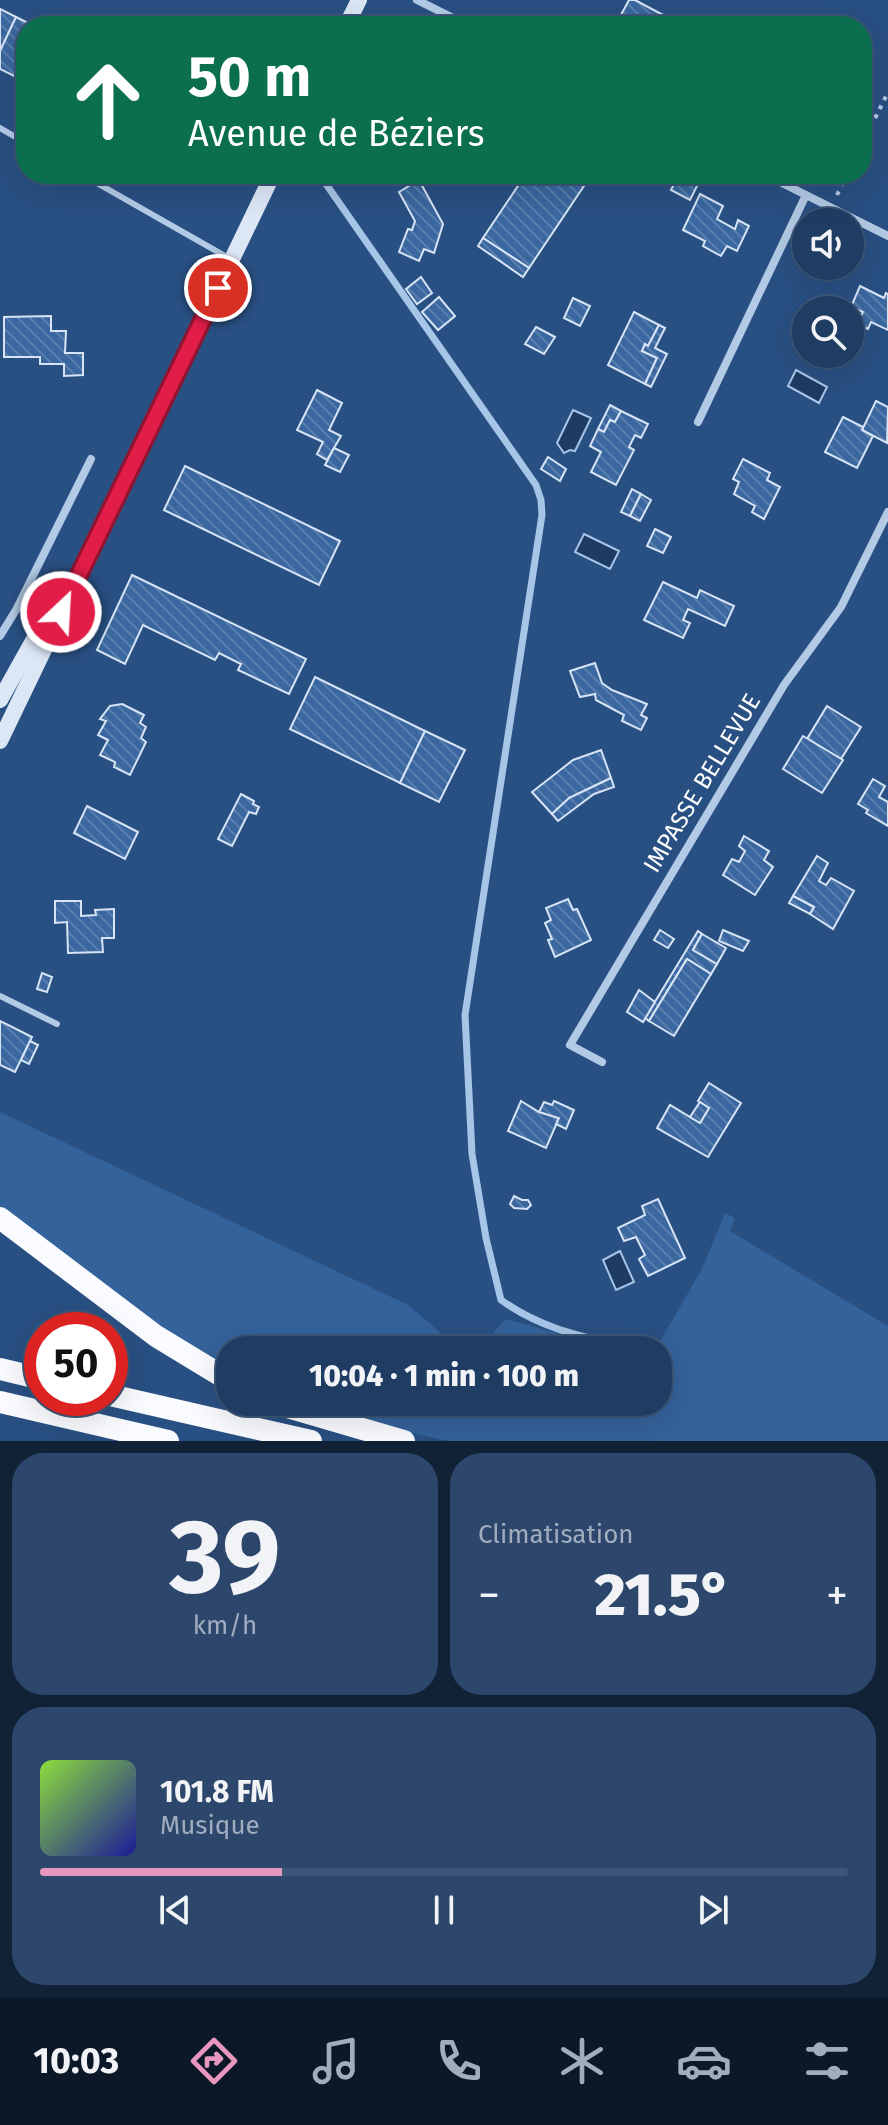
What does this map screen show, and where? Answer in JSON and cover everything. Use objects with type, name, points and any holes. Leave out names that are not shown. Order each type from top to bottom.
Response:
[{"type":"highway","points":[[0,1218],[156,1336],[216,1372]]},
{"type":"highway","points":[[0,1369],[24,1375]]},
{"type":"highway","points":[[128,1399],[311,1441]]},
{"type":"highway","points":[[0,1402],[168,1441]]},
{"type":"highway","points":[[318,1416],[404,1441]]},
{"type":"main road","points":[[0,741],[268,184]]},
{"type":"main road","points":[[0,699],[136,456]]},
{"type":"street","points":[[417,0],[449,16]]},
{"type":"street","points":[[784,184],[831,208]]},
{"type":"street","points":[[698,422],[806,195]]},
{"type":"street","points":[[864,224],[888,236]]},
{"type":"street","points":[[0,636],[91,459]]},
{"type":"street","name":"IMPASSE BELLEVUE","points":[[602,1062],[570,1045],[784,685],[841,607],[888,512]]},
{"type":"lane","points":[[99,184],[232,260]]},
{"type":"lane","points":[[0,996],[57,1024]]},
{"type":"path","points":[[872,125],[888,92]]},
{"type":"path","points":[[831,208],[842,184]]},
{"type":"shaded area","points":[[796,370],[827,387],[819,403],[788,386]]},
{"type":"shaded area","points":[[573,410],[591,418],[575,451],[564,453],[557,443]]},
{"type":"shaded area","points":[[584,534],[619,551],[610,569],[575,552]]},
{"type":"shaded area","points":[[0,1112],[408,1305],[445,1336],[216,1336],[216,1362],[155,1325],[0,1208]]},
{"type":"shaded area","points":[[725,1213],[735,1218],[730,1231],[888,1326],[888,1441],[449,1441],[346,1416],[672,1416],[672,1336],[663,1336],[702,1269]]},
{"type":"shaded area","points":[[620,1251],[634,1282],[616,1290],[603,1260]]},
{"type":"shaded area","points":[[505,1319],[569,1336],[491,1336]]},
{"type":"building","points":[[629,0],[635,0],[665,16],[620,16]]},
{"type":"building","points":[[0,9],[16,17],[0,51]]},
{"type":"building","points":[[16,17],[16,77],[0,69],[0,51]]},
{"type":"building","points":[[412,184],[421,184],[443,224],[434,253],[424,249],[419,261],[399,252],[408,229],[412,230],[415,221],[399,192]]},
{"type":"building","points":[[519,184],[585,184],[529,268],[483,238]]},
{"type":"building","points":[[674,184],[698,184],[690,200],[671,190]]},
{"type":"building","points":[[700,194],[723,206],[717,219],[735,229],[738,220],[749,226],[737,251],[727,246],[721,256],[703,246],[705,241],[683,230]]},
{"type":"building","points":[[483,238],[529,268],[523,277],[478,246]]},
{"type":"building","points":[[421,277],[432,293],[417,304],[406,289]]},
{"type":"building","points":[[860,286],[884,298],[888,294],[888,330],[871,322],[868,329],[864,327],[864,296],[856,296]]},
{"type":"building","points":[[439,297],[455,316],[438,330],[422,312]]},
{"type":"building","points":[[573,298],[590,306],[580,326],[564,318]]},
{"type":"building","points":[[634,312],[659,325],[642,351],[657,358],[645,384],[608,365]]},
{"type":"building","points":[[51,316],[51,331],[66,331],[65,353],[83,353],[83,375],[64,376],[64,364],[40,364],[40,357],[4,357],[4,317]]},
{"type":"building","points":[[659,325],[665,328],[655,348],[667,354],[651,387],[645,384],[657,358],[642,351]]},
{"type":"building","points":[[536,327],[555,337],[544,354],[525,344]]},
{"type":"building","points":[[317,390],[342,403],[329,430],[341,436],[327,460],[317,454],[323,442],[297,430]]},
{"type":"building","points":[[876,401],[888,407],[887,443],[862,430]]},
{"type":"building","points":[[610,405],[621,411],[615,422],[610,420],[604,432],[598,429]]},
{"type":"building","points":[[621,411],[648,424],[641,438],[635,435],[629,447],[634,450],[616,485],[591,472],[601,452],[590,446],[598,429],[604,432],[610,420],[615,422]]},
{"type":"building","points":[[843,417],[873,436],[857,468],[825,452]]},
{"type":"building","points":[[334,448],[349,455],[340,472],[325,465]]},
{"type":"building","points":[[548,457],[566,469],[560,481],[541,469]]},
{"type":"building","points":[[743,459],[770,473],[767,480],[780,487],[764,519],[752,512],[755,506],[734,494],[739,482],[733,479]]},
{"type":"building","points":[[185,466],[340,541],[319,585],[164,510]]},
{"type":"building","points":[[632,489],[641,494],[630,516],[621,512]]},
{"type":"building","points":[[641,494],[651,500],[640,521],[630,516]]},
{"type":"building","points":[[655,529],[671,537],[663,553],[647,546]]},
{"type":"building","points":[[132,575],[306,659],[289,694],[238,670],[241,664],[219,653],[215,660],[143,625],[125,664],[97,650]]},
{"type":"building","points":[[663,582],[697,598],[700,590],[734,606],[725,626],[688,609],[683,620],[690,623],[683,638],[644,620]]},
{"type":"building","points":[[595,663],[602,683],[647,704],[641,715],[647,718],[641,730],[622,721],[624,715],[596,700],[595,694],[580,697],[570,671]]},
{"type":"building","points":[[315,677],[425,731],[400,783],[290,729]]},
{"type":"building","points":[[122,704],[144,715],[140,723],[146,727],[141,738],[146,742],[130,775],[114,767],[115,762],[100,755],[108,740],[98,735],[106,721],[100,719],[110,706]]},
{"type":"building","points":[[827,706],[861,727],[841,759],[807,739]]},
{"type":"building","points":[[425,731],[465,750],[439,802],[400,783]]},
{"type":"building","points":[[803,736],[843,760],[822,793],[783,769]]},
{"type":"building","points":[[601,750],[611,778],[569,798],[552,814],[532,792],[573,760]]},
{"type":"building","points":[[611,778],[614,787],[594,794],[558,821],[552,814],[569,798]]},
{"type":"building","points":[[873,779],[885,786],[879,797],[888,802],[888,826],[866,813],[868,810],[858,804]]},
{"type":"building","points":[[241,794],[259,807],[256,814],[249,812],[232,846],[218,839]]},
{"type":"building","points":[[87,806],[138,832],[125,859],[74,833]]},
{"type":"building","points":[[744,836],[769,851],[764,860],[773,867],[755,895],[723,875],[732,859],[739,862],[745,851],[739,846]]},
{"type":"building","points":[[817,856],[828,863],[819,881],[826,885],[831,878],[854,891],[833,929],[810,914],[814,907],[793,896]]},
{"type":"building","points":[[793,896],[814,907],[810,914],[789,903]]},
{"type":"building","points":[[568,899],[573,910],[577,909],[591,940],[555,957],[548,940],[552,939],[545,923],[551,920],[546,908]]},
{"type":"building","points":[[55,901],[81,901],[81,916],[96,915],[95,910],[114,909],[114,938],[102,938],[103,952],[68,953],[67,922],[55,923]]},
{"type":"building","points":[[660,930],[674,939],[668,948],[654,940]]},
{"type":"building","points":[[723,930],[749,941],[743,951],[719,941]]},
{"type":"building","points":[[698,931],[702,934],[693,950],[717,964],[711,974],[687,959],[649,1021],[645,1018]]},
{"type":"building","points":[[702,934],[726,948],[717,964],[693,950]]},
{"type":"building","points":[[687,959],[711,974],[674,1036],[649,1021]]},
{"type":"building","points":[[42,973],[52,977],[47,992],[37,989]]},
{"type":"building","points":[[639,990],[655,1002],[643,1022],[627,1012]]},
{"type":"building","points":[[0,1021],[32,1037],[15,1072],[0,1065]]},
{"type":"building","points":[[30,1041],[38,1045],[29,1064],[21,1060]]},
{"type":"building","points":[[709,1083],[741,1103],[708,1157],[657,1128],[670,1105],[700,1123],[709,1108],[698,1101]]},
{"type":"building","points":[[521,1101],[539,1112],[559,1118],[546,1148],[508,1131]]},
{"type":"building","points":[[554,1101],[574,1110],[566,1129],[556,1124],[559,1118],[539,1112],[544,1102],[552,1105]]},
{"type":"building","points":[[700,1102],[709,1108],[700,1123],[690,1117]]},
{"type":"building","points":[[514,1196],[528,1200],[531,1205],[527,1209],[514,1208],[510,1204]]},
{"type":"building","points":[[658,1199],[685,1258],[648,1276],[639,1259],[645,1255],[636,1237],[624,1241],[618,1228],[645,1215],[642,1206]]},
{"type":"waterway","points":[[326,184],[536,485],[541,500],[542,515],[465,1015],[472,1154],[486,1238],[501,1300],[534,1319],[582,1336]]},
{"type":"route","points":[[61,612],[218,288]]}]
